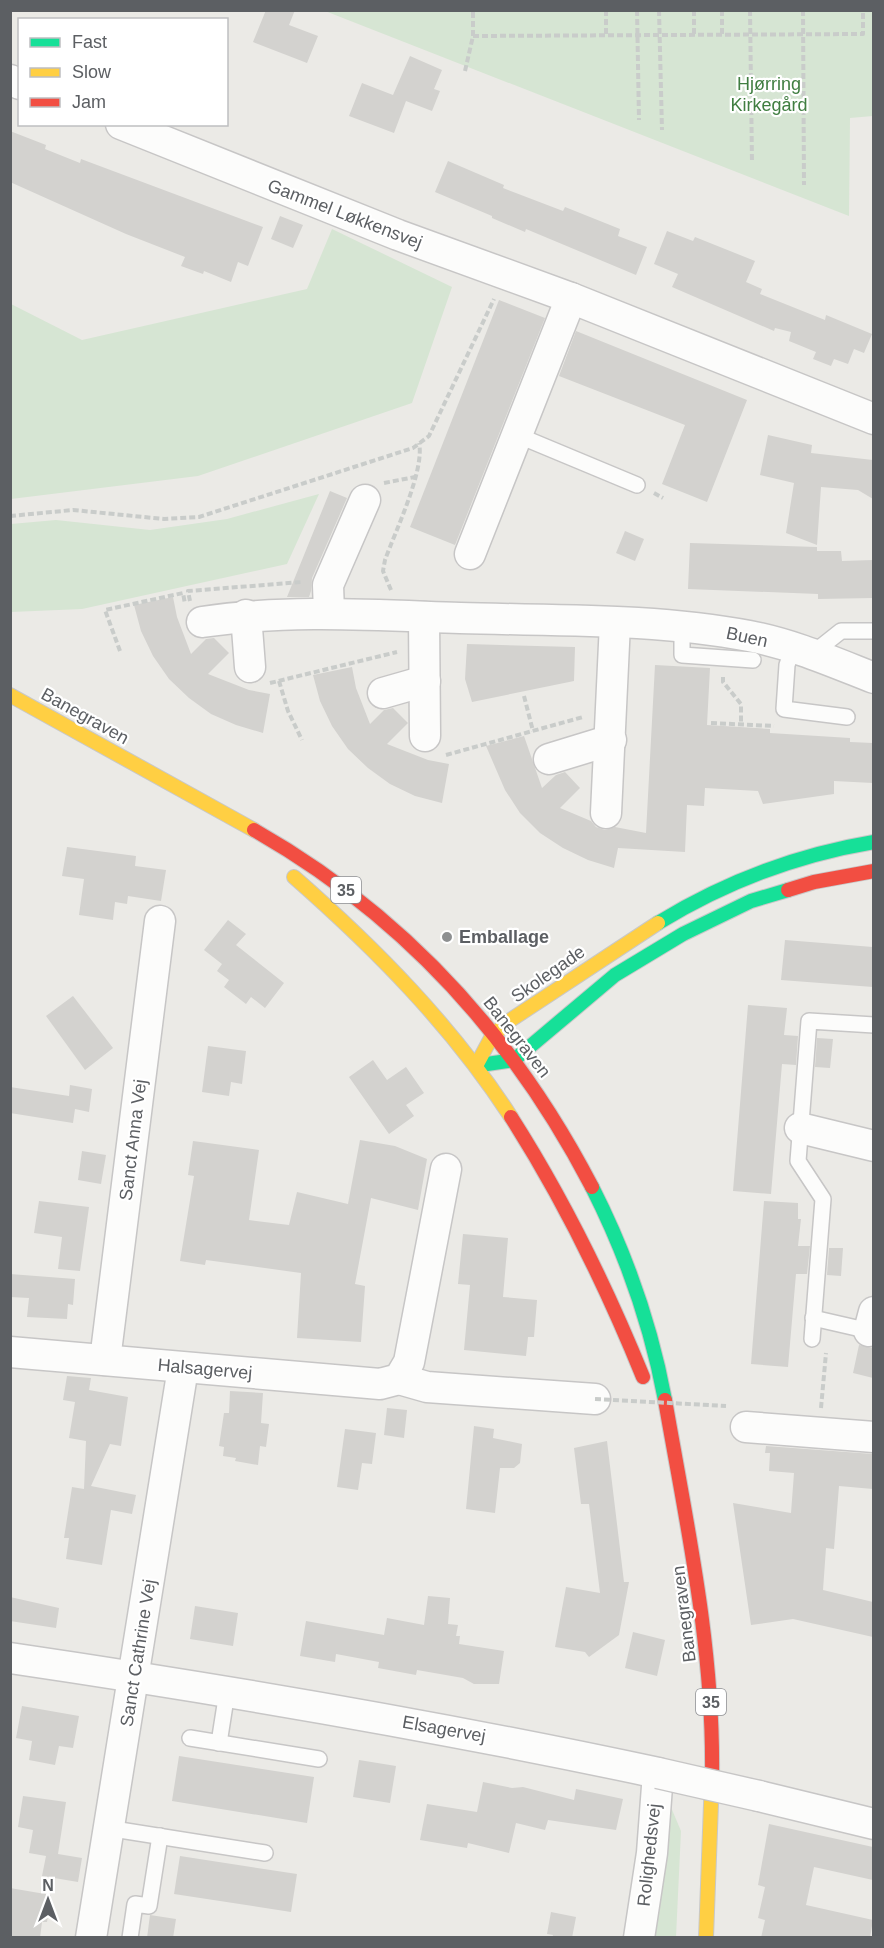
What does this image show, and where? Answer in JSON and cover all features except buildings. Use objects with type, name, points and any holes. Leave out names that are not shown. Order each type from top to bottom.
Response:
[{"type":"main road","name":"Banegraven","points":[[10,695],[141,768],[230,814],[307,860],[378,914],[443,975],[494,1033],[548,1107],[587,1176],[621,1248],[647,1323],[666,1400],[677,1469],[700,1580],[708,1655],[712,1727],[706,1938]]},
{"type":"main road","name":"Banegraven","points":[[141,768],[236,830],[262,851]]},
{"type":"main road","name":"Skolegade","points":[[476,1066],[494,1033],[638,934],[693,902],[747,877],[802,857],[873,842]]},
{"type":"main road","name":"Banegraven","points":[[279,865],[323,901],[404,980],[476,1066],[539,1159],[594,1258],[638,1362],[677,1469]]},
{"type":"main road","points":[[476,1066],[514,1060],[615,975],[683,934],[751,901],[814,882],[873,871]]},
{"type":"street","name":"Gammel Løkkensvej","points":[[126,126],[398,235],[571,298],[873,419]]},
{"type":"street","points":[[470,554],[571,298]]},
{"type":"street","points":[[329,613],[328,585],[365,500]]},
{"type":"street","name":"Buen","points":[[202,622],[246,615],[329,613],[682,626],[751,636],[802,651],[873,678]]},
{"type":"street","points":[[246,615],[250,668]]},
{"type":"street","points":[[424,617],[425,736]]},
{"type":"street","points":[[606,813],[615,623]]},
{"type":"street","points":[[383,693],[424,681]]},
{"type":"street","points":[[549,759],[611,740]]},
{"type":"street","name":"Sanct Anna Vej","points":[[105,1360],[160,921]]},
{"type":"street","points":[[800,1128],[873,1146]]},
{"type":"street","points":[[399,1379],[409,1362],[446,1169]]},
{"type":"street","name":"Halsagervej","points":[[10,1352],[380,1384],[399,1379],[427,1387],[595,1399]]},
{"type":"street","name":"Sanct Cathrine Vej","points":[[91,1938],[183,1368]]},
{"type":"street","points":[[736,1416],[819,1433],[873,1437]]},
{"type":"street","name":"Elsagervej","points":[[10,1658],[135,1676],[486,1736],[658,1773],[873,1824]]},
{"type":"street","name":"Rolighedsvej","points":[[639,1938],[652,1853],[658,1773]]},
{"type":"lane","points":[[517,435],[637,485]]},
{"type":"lane","points":[[682,626],[682,655],[753,660]]},
{"type":"lane","points":[[847,717],[784,709],[787,665],[802,651],[841,631],[873,631]]},
{"type":"lane","points":[[812,1339],[823,1199],[798,1161],[809,1021],[873,1025]]},
{"type":"lane","points":[[813,1318],[872,1325]]},
{"type":"lane","points":[[219,1743],[227,1692]]},
{"type":"lane","points":[[190,1738],[319,1759]]},
{"type":"lane","points":[[107,1828],[265,1853]]},
{"type":"lane","points":[[130,1938],[135,1904],[149,1906],[160,1836]]},
{"type":"path","points":[[465,71],[473,36],[473,10]]},
{"type":"path","points":[[606,10],[606,35]]},
{"type":"path","points":[[637,10],[639,120]]},
{"type":"path","points":[[659,10],[662,130]]},
{"type":"path","points":[[694,10],[694,35]]},
{"type":"path","points":[[722,10],[722,35]]},
{"type":"path","points":[[750,10],[753,163]]},
{"type":"path","points":[[803,10],[804,185]]},
{"type":"path","points":[[473,36],[863,34],[863,10]]},
{"type":"path","points":[[10,516],[73,510],[164,519],[199,517],[413,448],[429,436],[506,274]]},
{"type":"path","points":[[120,651],[105,610],[183,593],[189,624],[202,622]]},
{"type":"path","points":[[724,658],[723,682],[741,704],[741,724]]},
{"type":"path","points":[[279,681],[288,711],[302,740]]},
{"type":"path","points":[[425,736],[425,751],[444,755],[587,716]]},
{"type":"path","points":[[812,1339],[826,1344],[819,1433]]},
{"type":"path","points":[[595,1399],[736,1416]]},
{"type":"green space","name":"Hjørring Kirkegård","points":[[325,11],[873,11],[873,116],[850,118],[849,216]]},
{"type":"green space","points":[[332,229],[452,287],[412,403],[198,476],[11,499],[11,304],[82,340],[307,289]]},
{"type":"green space","points":[[319,494],[287,564],[82,609],[11,612],[11,524],[56,520],[150,530],[227,519]]},
{"type":"green space","points":[[670,1805],[681,1831],[676,1937],[646,1938]]},
{"type":"traffic: fast","points":[[658,923],[709,895],[762,872],[817,854],[874,842]]},
{"type":"traffic: fast","points":[[487,1064],[514,1060],[615,975],[683,934],[751,901],[788,890]]},
{"type":"traffic: fast","points":[[592,1187],[616,1238],[636,1290],[645,1317],[665,1400]]},
{"type":"traffic: slow","points":[[10,695],[254,830]]},
{"type":"traffic: slow","points":[[294,877],[354,932],[411,990],[464,1051],[511,1117]]},
{"type":"traffic: slow","points":[[476,1066],[491,1038],[506,1023],[658,923]]},
{"type":"traffic: slow","points":[[706,1938],[712,1777]]},
{"type":"traffic: jam","points":[[254,830],[308,863],[358,900],[405,940],[449,984],[490,1030],[527,1080],[561,1132],[592,1187]]},
{"type":"traffic: jam","points":[[788,890],[814,882],[874,871]]},
{"type":"traffic: jam","points":[[511,1117],[549,1180],[583,1244],[643,1377]]},
{"type":"traffic: jam","points":[[665,1400],[704,1634],[709,1681],[712,1777]]},
{"type":"place","name":"Emballage","points":[[447,937]]}]
